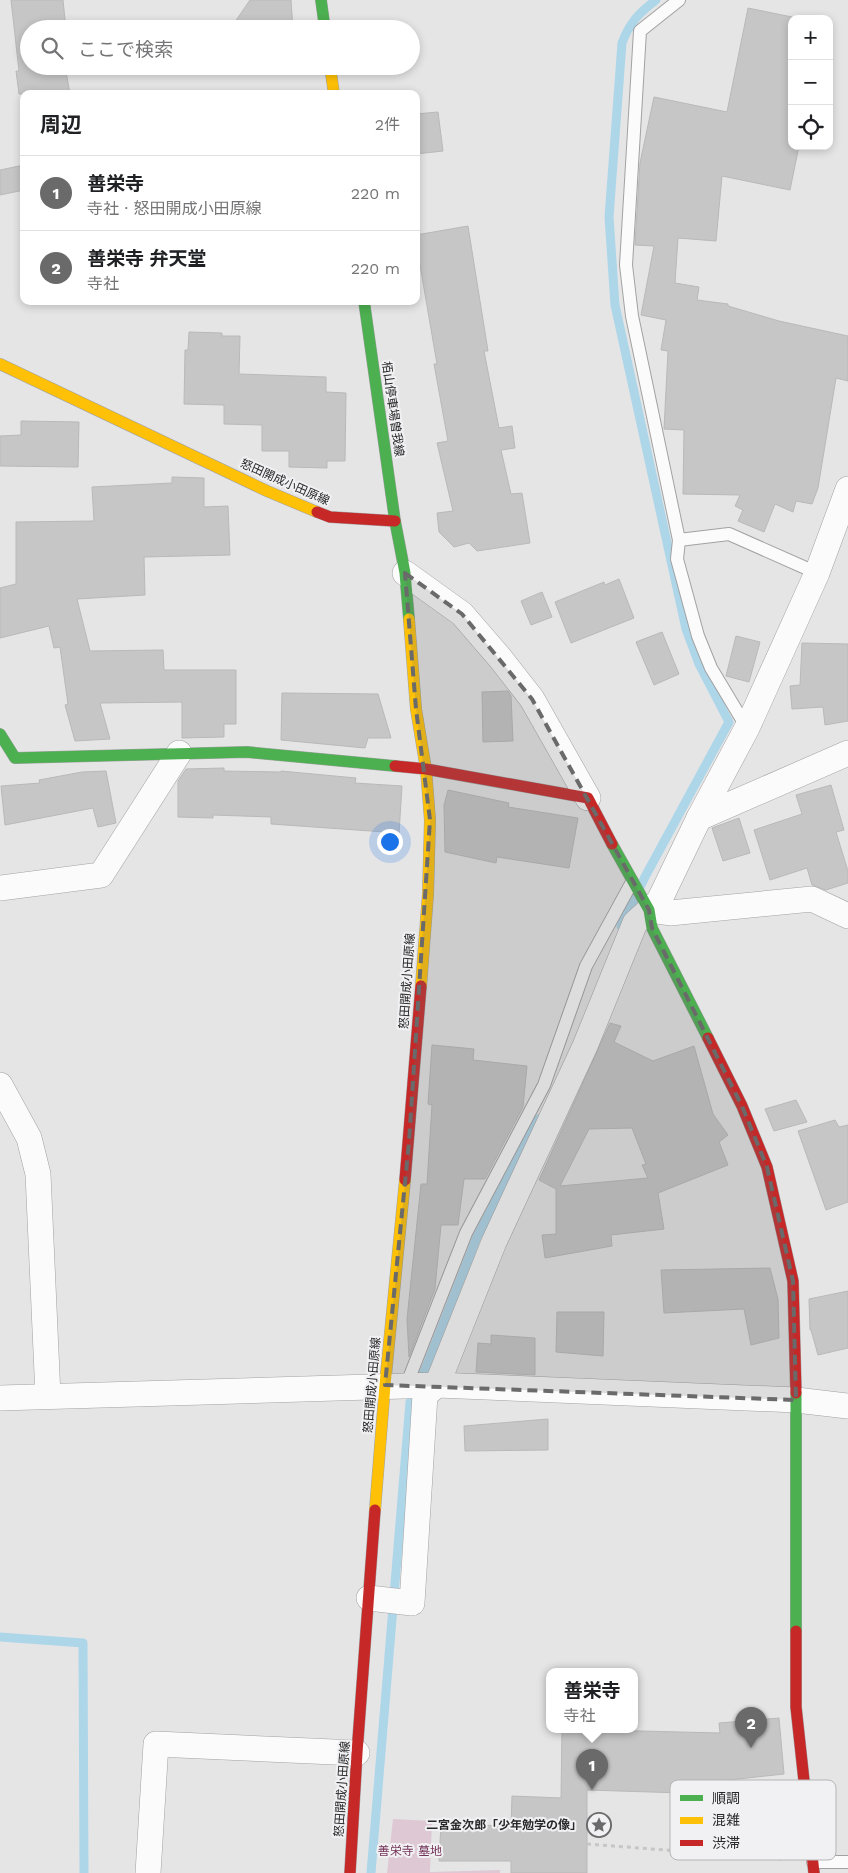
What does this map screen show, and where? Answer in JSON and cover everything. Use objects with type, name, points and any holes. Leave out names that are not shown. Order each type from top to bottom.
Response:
[{"type":"main road","points":[[321,0],[324,20]]},
{"type":"main road","points":[[331,75],[333,90]]},
{"type":"main road","name":"栢山停車場曽我線","points":[[365,305],[395,521]]},
{"type":"main road","name":"怒田開成小田原線","points":[[0,364],[267,491],[330,517],[395,521],[405,573],[416,709],[426,769],[430,820],[428,894],[409,1142],[400,1385],[369,1598],[350,1873]]},
{"type":"main road","points":[[0,734],[15,758],[247,752],[426,769],[588,798],[648,908],[652,928],[742,1106],[767,1167],[793,1281],[796,1400],[796,1707],[804,1780]]},
{"type":"street","points":[[369,1598],[412,1603],[425,1395],[435,1385],[494,1242],[585,1046],[635,923],[648,908],[659,901],[699,818],[747,728],[817,573],[848,489]]},
{"type":"street","points":[[405,573],[462,614],[505,664],[532,699],[588,798]]},
{"type":"street","points":[[0,888],[101,875],[179,753]]},
{"type":"street","points":[[699,818],[848,753]]},
{"type":"street","points":[[648,908],[670,913],[812,899],[848,916]]},
{"type":"street","points":[[0,1085],[28,1138],[38,1174],[48,1396]]},
{"type":"street","points":[[0,1398],[435,1385],[796,1400],[848,1406]]},
{"type":"street","points":[[148,1873],[156,1744],[357,1753]]},
{"type":"lane","points":[[679,0],[640,31],[626,265],[632,316],[679,540],[677,559],[698,636],[711,668],[747,728]]},
{"type":"lane","points":[[679,540],[729,534],[817,573]]},
{"type":"lane","points":[[400,1385],[466,1233],[544,1085],[586,966],[633,883]]},
{"type":"lane","points":[[814,1867],[848,1862]]},
{"type":"path","points":[[587,1844],[670,1852]]},
{"type":"path","points":[[745,1860],[814,1867]]},
{"type":"highlighted area","points":[[405,573],[462,614],[532,699],[649,910],[652,928],[742,1106],[767,1167],[793,1281],[796,1400],[385,1385],[409,1142],[430,820],[416,709]]},
{"type":"green space","name":"善栄寺 墓地","points":[[393,1819],[432,1821],[430,1872],[500,1870],[500,1873],[387,1873]]},
{"type":"building","points":[[11,0],[63,0],[65,20],[20,20],[20,75],[67,75],[69,90],[20,90],[19,94],[16,71],[19,71]]},
{"type":"building","points":[[250,0],[291,0],[292,20],[236,20]]},
{"type":"building","points":[[748,8],[788,16],[788,150],[798,150],[790,190],[722,176],[716,241],[678,238],[675,283],[699,287],[697,300],[728,304],[728,306],[779,321],[848,336],[848,381],[836,378],[818,488],[812,504],[796,501],[793,512],[775,504],[764,532],[738,521],[743,510],[735,506],[740,495],[683,494],[684,430],[664,429],[668,351],[661,350],[666,320],[641,315],[654,246],[635,245],[640,163],[654,97],[727,112]]},
{"type":"building","points":[[438,112],[443,151],[420,154],[420,114]]},
{"type":"building","points":[[20,166],[20,191],[0,195],[0,170]]},
{"type":"building","points":[[468,226],[488,351],[484,351],[499,428],[512,426],[515,448],[501,450],[511,494],[522,493],[530,543],[477,551],[469,543],[454,547],[439,532],[437,513],[453,511],[437,443],[448,441],[434,364],[437,364],[420,265],[420,234]]},
{"type":"building","points":[[189,332],[222,333],[222,336],[240,336],[239,374],[326,377],[326,392],[346,393],[345,461],[327,461],[327,468],[289,467],[289,451],[262,451],[262,425],[224,424],[224,405],[184,404],[185,350],[188,350]]},
{"type":"building","points":[[21,421],[79,422],[78,467],[0,466],[0,436],[21,435]]},
{"type":"building","points":[[172,477],[204,478],[204,507],[228,506],[230,555],[144,557],[145,595],[77,599],[90,651],[163,650],[164,670],[236,670],[236,724],[224,724],[224,737],[182,738],[182,702],[100,703],[110,739],[75,741],[65,705],[68,704],[60,647],[54,648],[49,626],[0,638],[0,588],[16,584],[16,522],[94,521],[92,487],[172,483]]},
{"type":"building","points":[[619,579],[634,618],[571,643],[555,602],[604,582],[605,585]]},
{"type":"building","points":[[542,592],[552,617],[531,625],[521,601]]},
{"type":"building","points":[[662,632],[679,674],[654,685],[636,642]]},
{"type":"building","points":[[736,636],[760,642],[749,682],[726,676]]},
{"type":"building","points":[[802,643],[848,644],[848,721],[825,725],[823,707],[792,709],[790,686],[800,685]]},
{"type":"building","points":[[508,691],[511,696],[513,741],[483,742],[482,692]]},
{"type":"building","points":[[282,693],[378,694],[391,738],[368,738],[365,748],[281,740]]},
{"type":"building","points":[[224,768],[224,771],[281,771],[356,778],[355,783],[402,786],[399,833],[271,824],[271,817],[213,815],[213,818],[178,817],[178,781],[186,769]]},
{"type":"building","points":[[106,771],[116,823],[98,827],[93,808],[5,825],[1,786],[40,783],[39,780],[82,772]]},
{"type":"building","points":[[831,785],[844,830],[836,832],[848,871],[848,883],[826,890],[812,885],[807,868],[770,880],[754,830],[802,814],[796,795]]},
{"type":"building","points":[[448,790],[509,803],[508,807],[578,818],[569,868],[497,857],[496,863],[445,852],[444,805]]},
{"type":"building","points":[[739,818],[750,853],[723,861],[712,828]]},
{"type":"building","points":[[610,1023],[621,1026],[614,1042],[653,1061],[694,1046],[713,1114],[728,1135],[719,1142],[728,1165],[658,1193],[664,1229],[611,1235],[612,1246],[545,1258],[542,1235],[556,1234],[556,1189],[539,1180]],"holes":[[[632,1128],[646,1164],[642,1165],[648,1178],[560,1186],[589,1129]]]},
{"type":"building","points":[[432,1045],[474,1049],[473,1060],[527,1066],[523,1107],[485,1179],[464,1179],[458,1225],[441,1225],[435,1289],[409,1357],[407,1319],[421,1184],[427,1184],[432,1105],[428,1104]]},
{"type":"building","points":[[796,1100],[807,1122],[774,1131],[765,1109]]},
{"type":"building","points":[[835,1120],[839,1127],[848,1125],[848,1202],[826,1210],[798,1131]]},
{"type":"building","points":[[770,1268],[778,1299],[779,1338],[751,1345],[744,1309],[664,1313],[661,1270]]},
{"type":"building","points":[[848,1291],[848,1348],[818,1355],[810,1330],[809,1299]]},
{"type":"building","points":[[557,1312],[604,1312],[603,1356],[556,1352]]},
{"type":"building","points":[[491,1335],[535,1338],[535,1375],[476,1372],[478,1343],[491,1344]]},
{"type":"building","points":[[548,1419],[548,1450],[465,1451],[464,1426]]},
{"type":"building","points":[[779,1718],[784,1774],[729,1780],[670,1780],[670,1793],[587,1790],[587,1873],[511,1873],[511,1861],[439,1861],[441,1824],[511,1826],[512,1796],[561,1798],[562,1733],[638,1733],[638,1731],[720,1733],[719,1723]]},
{"type":"waterway","points":[[621,926],[646,875],[729,722],[699,664],[686,629],[615,305],[609,217],[622,43],[628,29],[636,18],[656,0]]},
{"type":"waterway","points":[[371,1873],[410,1402],[427,1365],[477,1237],[538,1119]]},
{"type":"waterway","points":[[0,1637],[83,1643],[84,1873]]},
{"type":"traffic: fast","points":[[321,0],[324,20]]},
{"type":"traffic: fast","points":[[365,305],[395,521],[405,573],[409,619]]},
{"type":"traffic: fast","points":[[0,734],[15,758],[247,752],[395,766]]},
{"type":"traffic: fast","points":[[612,844],[649,910],[652,928],[708,1038]]},
{"type":"traffic: fast","points":[[796,1393],[796,1631]]},
{"type":"traffic: slow","points":[[331,75],[333,90]]},
{"type":"traffic: slow","points":[[0,364],[267,491],[317,512]]},
{"type":"traffic: slow","points":[[409,619],[416,709],[426,769],[430,820],[428,894],[421,986]]},
{"type":"traffic: slow","points":[[375,1510],[405,1180]]},
{"type":"traffic: jam","points":[[317,512],[330,517],[395,521]]},
{"type":"traffic: jam","points":[[395,766],[426,769],[588,798],[612,844]]},
{"type":"traffic: jam","points":[[405,1180],[421,986]]},
{"type":"traffic: jam","points":[[708,1038],[742,1106],[767,1167],[793,1281],[796,1393]]},
{"type":"traffic: jam","points":[[350,1873],[375,1510]]},
{"type":"traffic: jam","points":[[796,1631],[796,1707],[804,1780]]},
{"type":"traffic: jam","points":[[813,1860],[814,1873]]},
{"type":"place","name":"善栄寺 弁天堂","points":[[751,1748]]},
{"type":"place","name":"善栄寺","points":[[592,1790]]},
{"type":"place","name":"二宮金次郎「少年勉学の像」","points":[[599,1825]]}]
